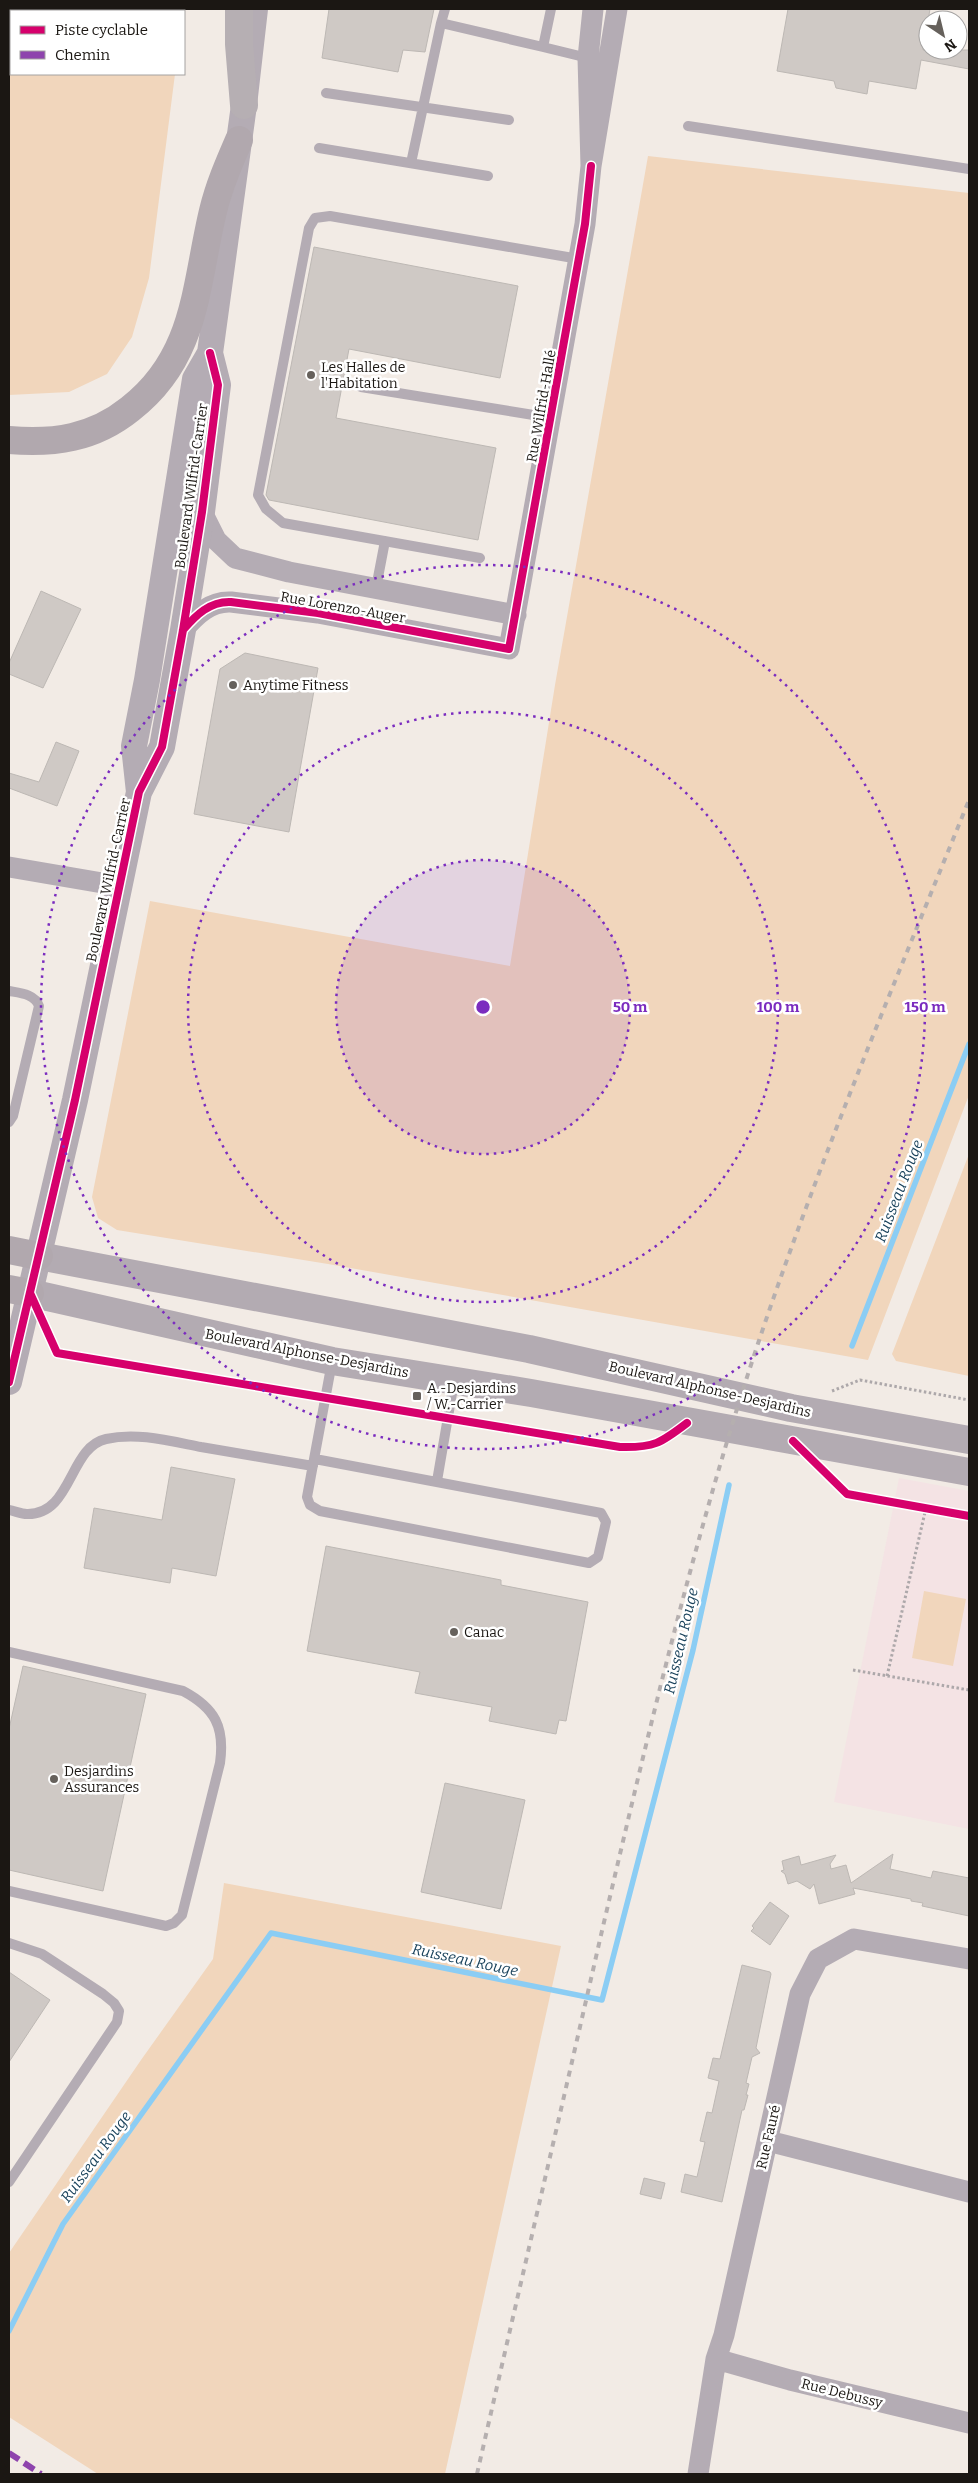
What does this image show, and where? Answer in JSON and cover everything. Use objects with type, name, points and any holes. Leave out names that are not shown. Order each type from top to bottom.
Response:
[{"type":"highway","points":[[9,440],[34,442],[62,440],[88,434],[114,421],[147,396],[168,370],[181,345],[194,308],[213,211],[223,177],[239,140]]},
{"type":"highway","points":[[9,1250],[39,1256]]},
{"type":"main road","points":[[244,105],[238,44],[251,10]]},
{"type":"main road","name":"Boulevard Alphonse-Desjardins","points":[[39,1256],[529,1349],[791,1408],[969,1440]]},
{"type":"main road","name":"Boulevard Alphonse-Desjardins","points":[[19,1291],[332,1361],[530,1393],[969,1472]]},
{"type":"street","name":"Rue Wilfrid-Hallé","points":[[591,166],[588,58],[594,9]]},
{"type":"street","name":"Rue Wilfrid-Hallé","points":[[509,649],[552,418],[579,259],[591,166],[617,9]]},
{"type":"street","name":"Boulevard Wilfrid-Carrier","points":[[9,1382],[19,1291],[39,1256],[139,792],[162,746],[202,512],[218,385],[210,354],[244,105]]},
{"type":"street","name":"Boulevard Wilfrid-Carrier","points":[[139,792],[134,746],[195,379],[210,354]]},
{"type":"street","name":"Rue Lorenzo-Auger","points":[[202,512],[216,540],[235,558],[263,567],[516,614]]},
{"type":"street","name":"Rue Lorenzo-Auger","points":[[183,630],[195,616],[208,607],[222,602],[231,602],[318,613],[509,649]]},
{"type":"street","points":[[9,867],[120,886]]},
{"type":"street","name":"Rue Fauré","points":[[698,2474],[716,2360],[724,2335],[800,1994],[818,1959],[854,1939],[969,1959]]},
{"type":"street","points":[[768,2141],[969,2192]]},
{"type":"street","name":"Rue Debussy","points":[[716,2360],[800,2383],[969,2424]]},
{"type":"lane","points":[[411,163],[445,9]]},
{"type":"lane","points":[[543,47],[551,9]]},
{"type":"lane","points":[[441,23],[588,58]]},
{"type":"lane","points":[[326,93],[509,120]]},
{"type":"lane","points":[[688,126],[969,169]]},
{"type":"lane","points":[[319,148],[488,176]]},
{"type":"lane","points":[[480,558],[284,523],[266,509],[258,495],[309,228],[315,218],[330,216],[579,259]]},
{"type":"lane","points":[[361,387],[552,418]]},
{"type":"lane","points":[[376,588],[385,541]]},
{"type":"lane","points":[[9,991],[31,996],[37,1000],[39,1006],[13,1116],[9,1122]]},
{"type":"lane","points":[[9,1510],[27,1514],[40,1512],[56,1501],[84,1455],[95,1444],[105,1439],[146,1437],[314,1463],[437,1481],[601,1513],[606,1522],[598,1557],[589,1563],[320,1511],[310,1505],[307,1497],[314,1463],[332,1361]]},
{"type":"lane","points":[[437,1481],[454,1382]]},
{"type":"lane","points":[[9,1652],[184,1691],[209,1709],[219,1726],[223,1742],[220,1763],[182,1915],[174,1924],[166,1926],[9,1891]]},
{"type":"lane","points":[[9,1943],[42,1954],[114,2003],[119,2010],[117,2022],[9,2182]]},
{"type":"path","points":[[826,1394],[860,1380],[969,1400]]},
{"type":"path","points":[[916,1506],[934,1510]]},
{"type":"path","points":[[888,1676],[926,1508]]},
{"type":"path","points":[[852,1670],[969,1690]]},
{"type":"shaded area","points":[[9,9],[184,9],[10,10],[10,75],[175,75],[149,278],[132,337],[107,374],[69,392],[9,395]]},
{"type":"shaded area","points":[[648,156],[969,193],[969,1095],[868,1360],[328,1264],[117,1230],[98,1218],[92,1197],[150,901],[510,966],[555,685]]},
{"type":"shaded area","points":[[969,1154],[969,1376],[896,1361],[892,1354]]},
{"type":"shaded area","points":[[899,1478],[969,1491],[969,1829],[834,1802]]},
{"type":"shaded area","points":[[924,1591],[966,1599],[953,1666],[912,1658]]},
{"type":"shaded area","points":[[224,1883],[561,1946],[445,2474],[98,2474],[9,2417],[9,2253],[141,2060],[213,1959]]},
{"type":"building","points":[[329,9],[434,9],[425,52],[403,50],[398,72],[322,58]]},
{"type":"building","points":[[788,9],[930,9],[918,10],[918,60],[921,60],[916,89],[869,81],[867,94],[836,88],[834,81],[777,71]]},
{"type":"building","points":[[969,50],[969,69],[921,60],[968,60]]},
{"type":"building","points":[[314,247],[518,286],[500,378],[349,349],[336,418],[496,448],[478,540],[269,500],[266,495]]},
{"type":"building","points":[[41,591],[81,609],[43,688],[9,674],[9,663]]},
{"type":"building","points":[[245,653],[318,668],[289,832],[194,814],[220,669]]},
{"type":"building","points":[[56,742],[79,751],[57,806],[9,788],[9,773],[39,782]]},
{"type":"building","points":[[171,1467],[235,1479],[216,1576],[172,1568],[170,1583],[84,1568],[94,1508],[162,1520]]},
{"type":"building","points":[[326,1546],[501,1580],[501,1585],[588,1602],[566,1721],[559,1720],[556,1734],[489,1721],[492,1707],[415,1693],[420,1672],[307,1651]]},
{"type":"building","points":[[23,1666],[146,1694],[103,1891],[9,1870],[9,1729]]},
{"type":"building","points":[[445,1783],[525,1800],[501,1909],[421,1892]]},
{"type":"building","points":[[893,1854],[890,1869],[931,1878],[933,1871],[969,1878],[969,1916],[922,1906],[923,1903],[911,1901],[911,1899],[853,1888],[855,1894],[819,1904],[814,1884],[810,1889],[797,1881],[788,1884],[785,1874],[781,1871],[784,1870],[782,1861],[799,1856],[801,1865],[836,1855],[830,1864],[831,1869],[846,1865],[851,1883]]},
{"type":"building","points":[[770,1902],[789,1916],[770,1945],[751,1931],[754,1928],[752,1926]]},
{"type":"building","points":[[742,1965],[770,1972],[771,1974],[756,2048],[760,2053],[752,2057],[746,2083],[749,2084],[746,2095],[748,2095],[744,2110],[742,2110],[722,2202],[681,2192],[685,2174],[697,2177],[705,2142],[700,2141],[707,2112],[712,2113],[719,2081],[708,2078],[713,2058],[720,2059]]},
{"type":"building","points":[[9,1972],[50,2000],[9,2062]]},
{"type":"building","points":[[644,2178],[665,2183],[661,2199],[640,2194]]},
{"type":"waterway","name":"Ruisseau Rouge","points":[[852,1346],[969,1044]]},
{"type":"waterway","name":"Ruisseau Rouge","points":[[9,2331],[63,2224],[271,1933],[602,2000],[693,1650],[729,1485]]},
{"type":"railway","points":[[477,2474],[651,1723],[706,1513],[748,1374],[798,1229],[825,1157],[969,800]]},
{"type":"marked path","points":[[9,2453],[41,2474]]},
{"type":"cycle path","points":[[183,630],[198,614],[210,606],[231,602],[318,613],[509,649],[585,224],[591,166]]},
{"type":"cycle path","points":[[9,1382],[75,1100],[139,792],[162,747],[202,512],[218,385],[210,353]]},
{"type":"cycle path","points":[[30,1293],[57,1353],[620,1447],[656,1443],[687,1423]]},
{"type":"cycle path","points":[[793,1441],[847,1494],[969,1516]]},
{"type":"place","name":"Les Halles de l'Habitation","points":[[311,375]]},
{"type":"place","name":"Anytime Fitness","points":[[233,685]]},
{"type":"place","name":"A.-Desjardins / W.-Carrier","points":[[417,1396]]},
{"type":"place","name":"Canac","points":[[454,1632]]},
{"type":"place","name":"Desjardins Assurances","points":[[54,1779]]}]
